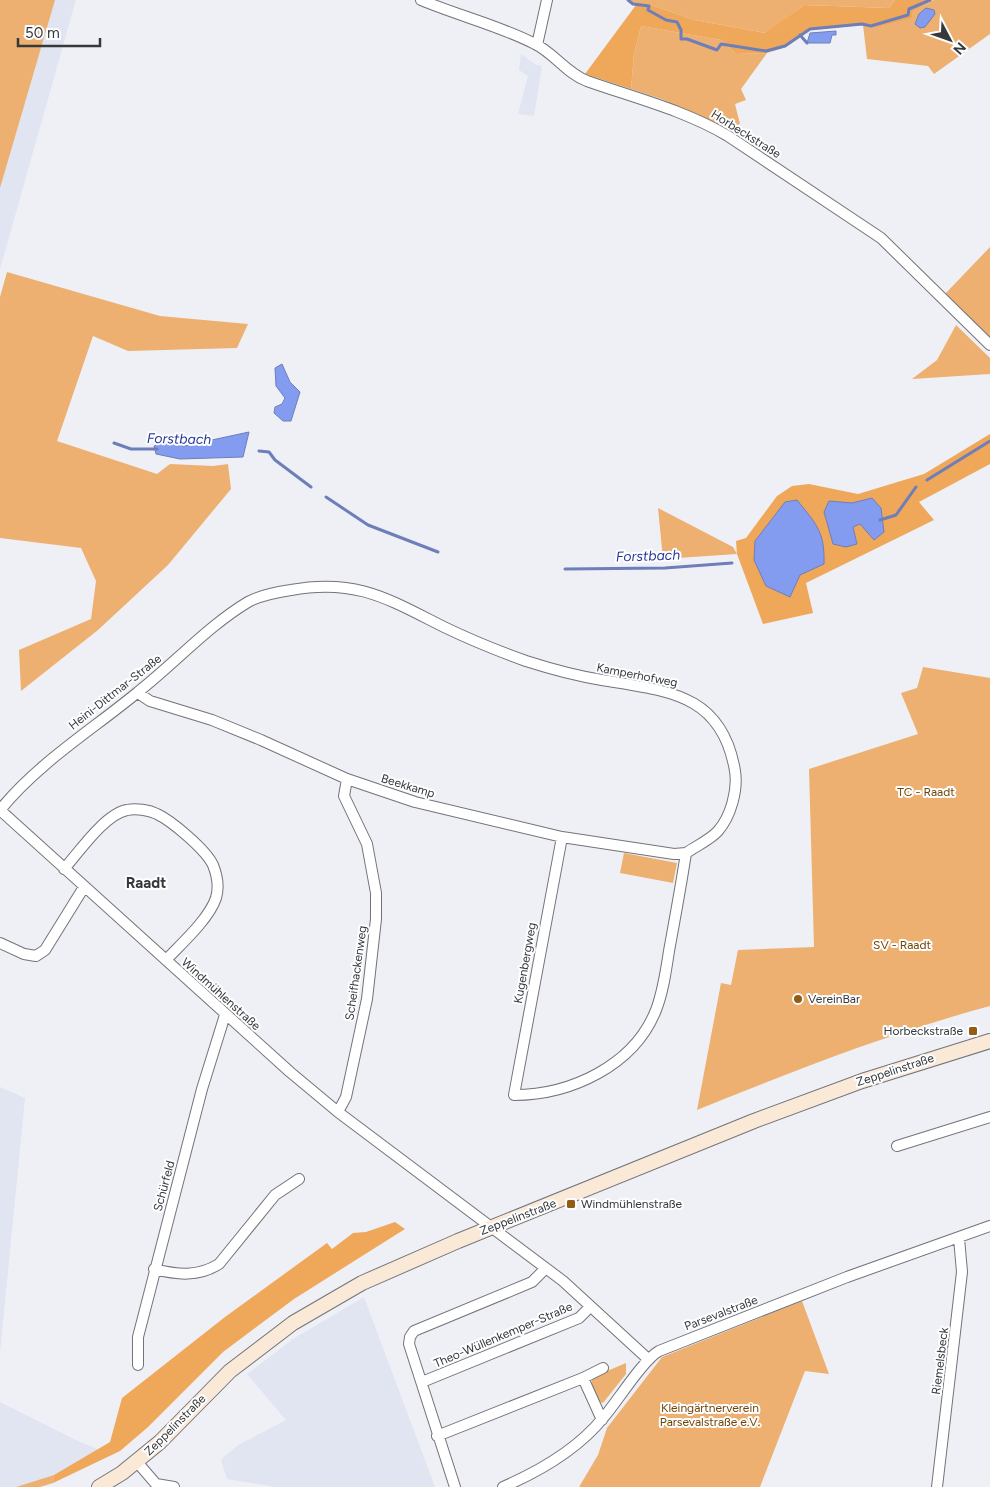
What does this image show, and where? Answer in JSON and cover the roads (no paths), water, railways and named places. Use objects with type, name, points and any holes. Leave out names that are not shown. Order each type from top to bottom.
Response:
[{"type":"main road","name":"Zeppelinstraße","points":[[99,1487],[137,1462],[160,1442],[230,1371],[293,1323],[362,1283],[493,1227],[745,1125],[862,1081],[990,1041]]},
{"type":"street","name":"Horbeckstraße","points":[[421,0],[507,30],[537,45],[566,69],[585,80],[631,94],[706,123],[736,141],[881,238],[990,345]]},
{"type":"street","points":[[537,45],[547,0]]},
{"type":"street","name":"Kamperhofweg","points":[[251,600],[289,590],[318,586],[346,587],[380,595],[461,635],[530,662],[585,677],[668,691],[687,698],[704,711],[722,730],[730,748],[735,774],[734,794],[728,815],[718,831],[686,853]]},
{"type":"street","name":"Heini-Dittmar-Straße","points":[[0,810],[11,796],[81,735],[138,693],[230,614],[251,600]]},
{"type":"street","name":"Beekkamp","points":[[138,693],[150,701],[212,720],[261,740],[347,779],[415,802],[562,837],[674,854],[686,853]]},
{"type":"street","name":"Scheifhackenweg","points":[[338,1112],[346,1097],[367,999],[376,919],[376,893],[367,844],[344,796],[347,779]]},
{"type":"street","name":"Windmühlenstraße","points":[[0,810],[225,1015],[338,1112],[563,1281],[648,1359]]},
{"type":"street","points":[[64,868],[110,818],[127,810],[143,810],[157,814],[203,852],[212,864],[218,882],[216,897],[210,911],[166,960]]},
{"type":"street","name":"Kugenbergweg","points":[[562,837],[514,1095],[558,1090],[583,1081],[619,1059],[642,1035],[656,1010],[665,977],[686,853]]},
{"type":"street","points":[[0,943],[24,954],[36,956],[45,950],[84,887]]},
{"type":"street","name":"Schürfeld","points":[[138,1365],[138,1337],[154,1269],[202,1089],[225,1015]]},
{"type":"street","points":[[897,1146],[990,1116]]},
{"type":"street","points":[[154,1269],[174,1274],[194,1274],[208,1271],[219,1264],[276,1195],[298,1180]]},
{"type":"street","name":"Parsevalstraße","points":[[503,1487],[528,1476],[557,1458],[587,1435],[602,1420],[648,1359],[659,1351],[829,1284],[990,1226]]},
{"type":"street","name":"Riemelsbeck","points":[[937,1487],[962,1272],[959,1238]]},
{"type":"street","name":"Theo-Wüllenkemper-Straße","points":[[455,1487],[437,1436],[409,1344],[410,1337],[414,1331],[532,1282],[545,1269]]},
{"type":"street","name":"Theo-Wüllenkemper-Straße","points":[[422,1382],[579,1318],[590,1307]]},
{"type":"street","points":[[437,1436],[583,1378],[603,1368]]},
{"type":"street","points":[[583,1378],[602,1420]]},
{"type":"street","points":[[137,1462],[152,1481],[162,1486],[174,1487]]},
{"type":"water","points":[[926,8],[934,10],[935,14],[925,27],[920,28],[915,24],[919,14]]},
{"type":"water","points":[[836,31],[836,35],[832,35],[830,43],[807,43],[810,33]]},
{"type":"water","points":[[282,364],[290,382],[300,392],[291,421],[283,421],[274,413],[275,407],[282,404],[285,398],[276,386],[275,368]]},
{"type":"water","points":[[249,432],[243,457],[180,459],[156,454],[154,446],[165,442],[184,446]]},
{"type":"water","points":[[872,498],[881,508],[884,532],[874,540],[860,524],[853,527],[857,544],[846,547],[833,544],[824,512],[829,501],[852,503]]},
{"type":"water","points":[[797,500],[809,515],[821,536],[824,564],[800,575],[790,597],[766,586],[754,560],[755,541],[785,502]]},
{"type":"waterway","points":[[628,0],[633,4],[649,6],[648,10],[666,20],[677,22],[681,30],[681,39],[687,39],[717,50],[721,44],[766,51],[785,46],[810,29],[862,24],[871,26],[908,15],[909,9],[930,0]]},
{"type":"waterway","points":[[800,35],[807,43]]},
{"type":"waterway","name":"Forstbach","points":[[927,480],[990,441]]},
{"type":"waterway","name":"Forstbach","points":[[114,443],[131,449],[157,449]]},
{"type":"waterway","name":"Forstbach","points":[[259,451],[269,452],[275,460],[311,487]]},
{"type":"waterway","name":"Forstbach","points":[[880,520],[896,515],[916,487]]},
{"type":"waterway","name":"Forstbach","points":[[326,497],[368,525],[438,552]]},
{"type":"waterway","name":"Forstbach","points":[[565,569],[665,568],[732,563]]},
{"type":"place","name":"VereinBar","points":[[798,999]]},
{"type":"place","name":"Horbeckstraße","points":[[973,1031]]},
{"type":"place","name":"Windmühlenstraße","points":[[571,1204]]},
{"type":"district","name":"Raadt","points":[[146,883]]},
{"type":"park label","name":"TC - Raadt","points":[[926,792]]},
{"type":"park label","name":"SV - Raadt","points":[[902,945]]},
{"type":"park label","name":"Kleingärtnerverein Parsevalstraße e.V.","points":[[710,1415]]}]
